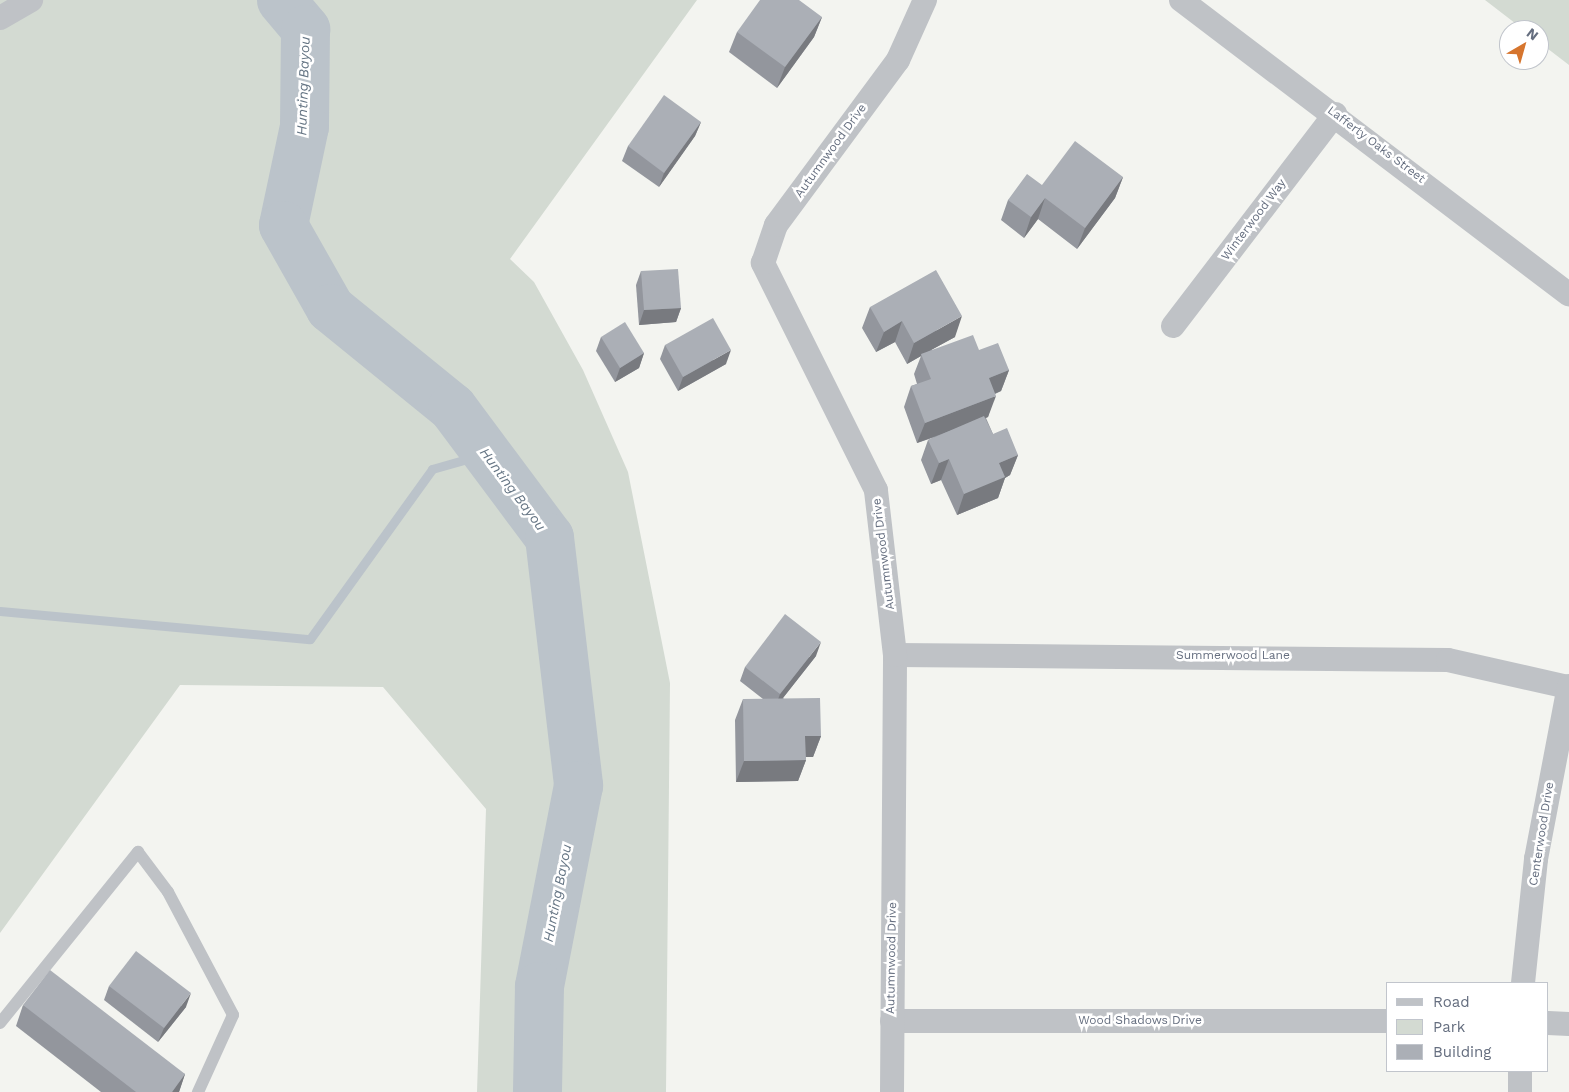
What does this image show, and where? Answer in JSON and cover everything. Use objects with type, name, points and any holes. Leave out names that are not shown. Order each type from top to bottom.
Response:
[{"type":"street","points":[[0,18],[31,0]]},
{"type":"street","name":"Autumnwood Drive","points":[[892,1092],[895,655],[876,490],[763,263],[776,226],[898,60],[925,0]]},
{"type":"street","name":"Lafferty Oaks Street","points":[[1181,0],[1335,114],[1569,294]]},
{"type":"street","name":"Winterwood Way","points":[[1172,326],[1335,114]]},
{"type":"street","name":"Summerwood Lane","points":[[895,655],[1448,660],[1569,687]]},
{"type":"street","name":"Centerwood Drive","points":[[1523,982],[1536,858],[1569,687]]},
{"type":"street","name":"Wood Shadows Drive","points":[[892,1021],[1386,1021]]},
{"type":"street","points":[[1549,1022],[1569,1024]]},
{"type":"street","points":[[1520,1072],[1520,1092]]},
{"type":"lane","points":[[0,1023],[138,852],[168,892],[233,1015],[198,1092]]},
{"type":"green space","points":[[0,0],[697,0],[510,259],[534,282],[583,370],[628,472],[670,683],[666,1092],[477,1092],[486,809],[383,687],[180,685],[0,933]]},
{"type":"green space","points":[[1485,0],[1569,0],[1569,65],[1549,50],[1549,20],[1511,20]]},
{"type":"building","points":[[760,0],[799,0],[822,17],[785,67],[737,32]]},
{"type":"building","points":[[664,95],[701,122],[664,173],[628,146]]},
{"type":"building","points":[[1075,141],[1123,177],[1085,228],[1045,198],[1031,217],[1008,200],[1027,174],[1042,185]]},
{"type":"building","points":[[678,269],[681,308],[644,310],[641,271]]},
{"type":"building","points":[[936,270],[962,316],[914,343],[902,321],[884,332],[870,307]]},
{"type":"building","points":[[713,318],[731,350],[683,377],[665,345]]},
{"type":"building","points":[[625,322],[644,353],[620,368],[601,337]]},
{"type":"building","points":[[973,335],[979,350],[998,343],[1009,370],[989,378],[996,396],[925,423],[911,386],[931,379],[921,354]]},
{"type":"building","points":[[984,416],[993,434],[1007,428],[1018,455],[999,463],[1005,477],[964,494],[949,459],[939,463],[928,440]]},
{"type":"building","points":[[785,614],[821,642],[780,694],[745,667]]},
{"type":"building","points":[[820,698],[821,736],[805,736],[806,760],[744,761],[743,699]]},
{"type":"building","points":[[136,951],[191,993],[164,1028],[109,986]]},
{"type":"building","points":[[50,970],[185,1074],[172,1092],[136,1092],[23,1005]]},
{"type":"waterway","name":"Hunting Bayou","points":[[281,0],[305,29],[304,126],[283,225],[330,308],[452,407],[549,537],[578,785],[539,986],[537,1092]]},
{"type":"waterway","points":[[0,611],[310,639],[432,469],[488,453]]}]
